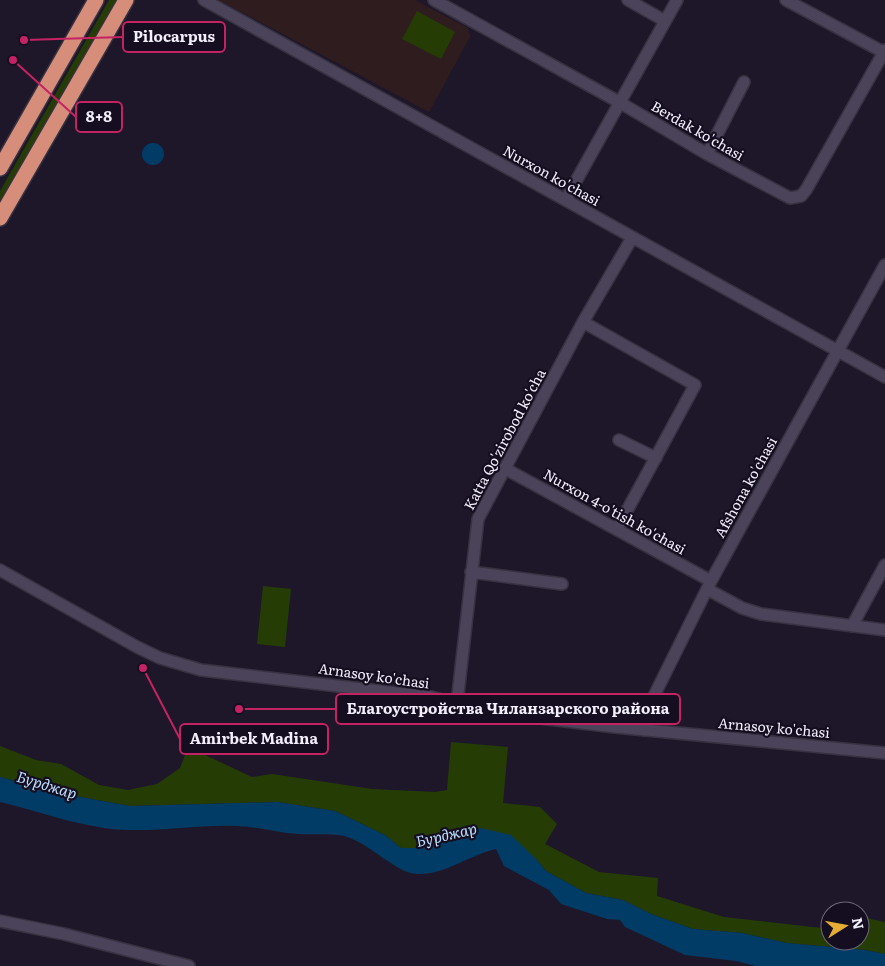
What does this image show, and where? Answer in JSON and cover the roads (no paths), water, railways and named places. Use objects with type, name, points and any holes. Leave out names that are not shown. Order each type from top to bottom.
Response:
[{"type":"highway","points":[[0,168],[96,0]]},
{"type":"highway","points":[[0,218],[126,0]]},
{"type":"street","name":"Nurxon ko'chasi","points":[[204,0],[885,376]]},
{"type":"street","name":"Berdak ko'chasi","points":[[434,0],[620,102],[707,154],[785,196],[802,196],[885,52]]},
{"type":"street","points":[[628,0],[665,21]]},
{"type":"street","points":[[566,200],[677,0]]},
{"type":"street","points":[[786,0],[885,52]]},
{"type":"street","points":[[707,154],[744,82]]},
{"type":"street","name":"Katta Qo'zirobod ko'cha","points":[[457,703],[478,519],[583,322],[632,238]]},
{"type":"street","name":"Afshona ko'chasi","points":[[644,730],[648,708],[709,585],[836,350],[885,265]]},
{"type":"street","points":[[583,322],[695,385],[617,529]]},
{"type":"street","points":[[618,440],[656,458]]},
{"type":"street","name":"Nurxon 4-o'tish ko'chasi","points":[[504,468],[617,529],[752,612],[885,630]]},
{"type":"street","points":[[852,626],[885,565]]},
{"type":"street","name":"Arnasoy ko'chasi","points":[[0,570],[125,641],[180,665],[201,670],[422,696],[457,703],[480,711],[644,730],[885,753]]},
{"type":"street","points":[[471,572],[562,584]]},
{"type":"street","points":[[0,921],[64,934],[189,966]]},
{"type":"water","points":[[153,143],[161,146],[164,154],[161,162],[153,165],[145,162],[142,154],[145,146]]},
{"type":"water","name":"Бурджар","points":[[0,777],[64,794],[130,806],[277,802],[335,811],[385,835],[401,848],[419,848],[481,828],[511,835],[546,871],[586,893],[623,900],[651,914],[693,929],[742,933],[787,943],[820,946],[820,951],[870,951],[885,954],[885,966],[755,966],[736,961],[685,955],[625,927],[620,920],[607,919],[561,904],[549,890],[504,866],[496,849],[447,868],[417,874],[400,868],[363,844],[344,836],[291,833],[238,826],[157,830],[112,829],[96,827],[0,802]]},
{"type":"place","name":"Pilocarpus","points":[[24,40]]},
{"type":"place","name":"8+8","points":[[13,60]]},
{"type":"place","name":"Amirbek Madina","points":[[143,668]]},
{"type":"place","name":"Благоустройства Чиланзарского района","points":[[239,709]]}]
